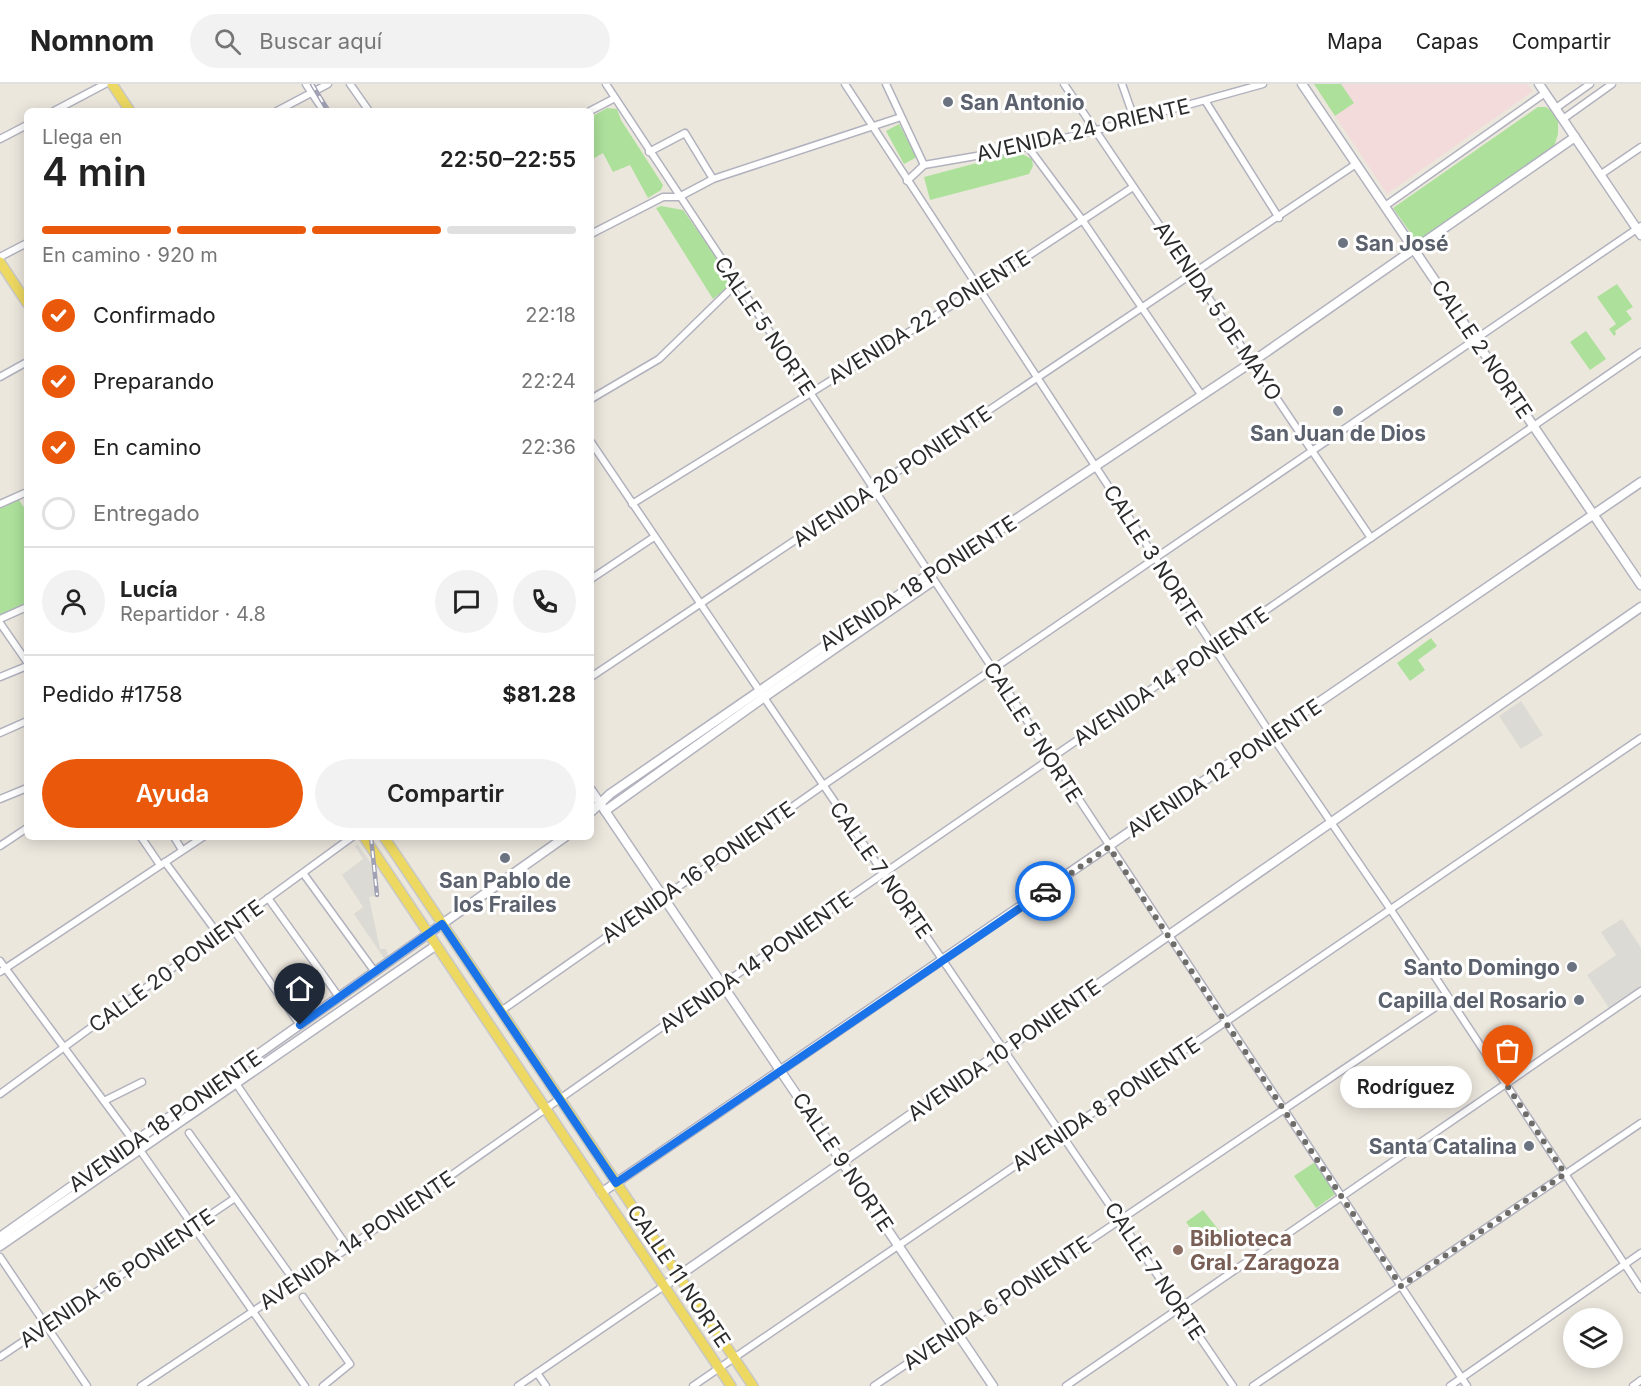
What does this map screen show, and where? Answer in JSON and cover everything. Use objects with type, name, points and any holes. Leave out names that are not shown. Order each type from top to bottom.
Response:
[{"type":"main road","points":[[112,84],[128,108]]},
{"type":"main road","points":[[0,262],[24,298]]},
{"type":"main road","name":"CALLE 11 NORTE","points":[[365,840],[731,1386]]},
{"type":"main road","name":"CALLE 11 NORTE","points":[[386,840],[753,1386]]},
{"type":"street","points":[[60,108],[105,84]]},
{"type":"street","points":[[307,84],[323,108]]},
{"type":"street","points":[[283,108],[328,84]]},
{"type":"street","points":[[350,84],[367,108]]},
{"type":"street","name":"CALLE 5 NORTE","points":[[606,84],[1467,1386]]},
{"type":"street","name":"CALLE 3 NORTE","points":[[844,84],[1272,736],[1391,910],[1641,1288]]},
{"type":"street","points":[[886,84],[924,165],[907,181]]},
{"type":"street","name":"AVENIDA 5 DE MAYO","points":[[1064,84],[1371,538]]},
{"type":"street","points":[[1122,84],[1135,121]]},
{"type":"street","name":"AVENIDA 24 ORIENTE","points":[[924,165],[1028,147],[1206,102],[1263,84]]},
{"type":"street","name":"CALLE 2 NORTE","points":[[1302,84],[1641,585]]},
{"type":"street","points":[[1539,84],[1640,230]]},
{"type":"street","points":[[1556,108],[1590,84]]},
{"type":"street","points":[[1563,119],[1612,84]]},
{"type":"street","points":[[1385,206],[1545,93]]},
{"type":"street","points":[[594,109],[615,98]]},
{"type":"street","points":[[1206,102],[1279,218]]},
{"type":"street","points":[[594,232],[663,197],[679,197],[713,179],[901,117]]},
{"type":"street","points":[[0,139],[24,127]]},
{"type":"street","points":[[649,152],[685,133],[713,179]]},
{"type":"street","name":"AVENIDA 18 PONIENTE","points":[[594,811],[634,791],[760,694],[1415,251],[1575,137]]},
{"type":"street","points":[[1028,147],[1083,221],[1202,396]]},
{"type":"street","points":[[1600,175],[1641,147]]},
{"type":"street","name":"AVENIDA 20 PONIENTE","points":[[594,675],[1279,218],[1356,164]]},
{"type":"street","name":"AVENIDA 22 PONIENTE","points":[[632,504],[978,289],[1133,187]]},
{"type":"street","name":"AVENIDA 16 PONIENTE","points":[[501,1011],[992,669],[1640,230]]},
{"type":"street","points":[[0,257],[24,245]]},
{"type":"street","points":[[594,397],[659,359],[737,283]]},
{"type":"street","name":"AVENIDA 14 PONIENTE","points":[[141,1386],[348,1248],[546,1111],[723,984],[1641,352]]},
{"type":"street","points":[[0,377],[24,364]]},
{"type":"street","name":"CALLE 7 NORTE","points":[[594,447],[822,786],[885,873],[1233,1386]]},
{"type":"street","name":"AVENIDA 12 PONIENTE","points":[[601,1193],[1431,628],[1641,482]]},
{"type":"street","points":[[0,504],[24,493]]},
{"type":"street","points":[[594,577],[654,537]]},
{"type":"street","name":"AVENIDA 10 PONIENTE","points":[[518,1386],[1641,607]]},
{"type":"street","points":[[24,609],[0,621],[24,659]]},
{"type":"street","points":[[0,677],[24,665]]},
{"type":"street","points":[[0,733],[24,722]]},
{"type":"street","name":"AVENIDA 18 PONIENTE","points":[[603,807],[628,782],[649,766],[674,749],[709,731]]},
{"type":"street","name":"AVENIDA 8 PONIENTE","points":[[693,1386],[1641,738]]},
{"type":"street","points":[[674,749],[679,757]]},
{"type":"street","points":[[649,766],[656,775]]},
{"type":"street","points":[[628,782],[634,791]]},
{"type":"street","points":[[0,800],[24,789]]},
{"type":"street","name":"CALLE 9 NORTE","points":[[594,794],[993,1386]]},
{"type":"street","points":[[0,846],[24,830]]},
{"type":"street","points":[[143,840],[218,934]]},
{"type":"street","points":[[176,840],[182,850]]},
{"type":"street","points":[[3,970],[198,840]]},
{"type":"street","name":"CALLE 20 PONIENTE","points":[[0,1094],[348,840]]},
{"type":"street","name":"AVENIDA 18 PONIENTE","points":[[0,1238],[561,840]]},
{"type":"street","points":[[303,873],[375,972]]},
{"type":"street","points":[[268,898],[339,997]]},
{"type":"street","points":[[231,926],[300,1025]]},
{"type":"street","name":"AVENIDA 18 PONIENTE","points":[[0,1246],[141,1151],[235,1082],[435,946]]},
{"type":"street","points":[[0,960],[3,970],[141,1151],[305,1386]]},
{"type":"street","points":[[1066,1386],[1641,992]]},
{"type":"street","name":"AVENIDA 6 PONIENTE","points":[[874,1386],[1449,998]]},
{"type":"street","points":[[104,1101],[142,1082]]},
{"type":"street","points":[[235,1082],[348,1248]]},
{"type":"street","points":[[1254,1386],[1641,1123]]},
{"type":"street","points":[[189,1133],[288,1272]]},
{"type":"street","name":"AVENIDA 16 PONIENTE","points":[[0,1357],[235,1198]]},
{"type":"street","points":[[1450,1386],[1641,1253]]},
{"type":"street","points":[[0,1257],[87,1386]]},
{"type":"street","points":[[303,1297],[350,1364],[323,1386]]},
{"type":"street","points":[[537,1373],[546,1386]]},
{"type":"street","points":[[1633,1386],[1641,1380]]},
{"type":"shaded area","points":[[1314,84],[1527,84],[1533,91],[1387,194]]},
{"type":"shaded area","points":[[1521,701],[1543,735],[1521,749],[1499,716]]},
{"type":"shaded area","points":[[358,845],[371,863],[375,896],[369,897],[380,949],[386,949],[389,959],[386,961],[354,914],[363,907],[342,875],[363,859],[355,846]]},
{"type":"shaded area","points":[[1622,919],[1641,948],[1641,987],[1609,1008],[1587,975],[1616,955],[1601,932]]},
{"type":"green space","points":[[1314,84],[1341,84],[1354,103],[1335,116]]},
{"type":"green space","points":[[1538,107],[1546,107],[1558,116],[1558,134],[1554,147],[1417,242],[1393,208]]},
{"type":"green space","points":[[607,108],[617,109],[621,120],[663,185],[661,190],[648,198],[630,165],[613,172],[603,153],[594,158],[594,115]]},
{"type":"green space","points":[[899,124],[917,157],[904,164],[886,131]]},
{"type":"green space","points":[[1018,152],[1032,159],[1033,166],[1029,174],[930,200],[924,177]]},
{"type":"green space","points":[[661,206],[683,210],[732,279],[731,285],[713,299],[656,208]]},
{"type":"green space","points":[[1617,284],[1633,307],[1626,311],[1632,319],[1615,331],[1614,336],[1609,329],[1616,324],[1597,297]]},
{"type":"green space","points":[[1586,331],[1606,359],[1590,370],[1570,342]]},
{"type":"green space","points":[[17,497],[24,508],[24,608],[0,619],[0,504]]},
{"type":"green space","points":[[1431,638],[1437,646],[1418,660],[1425,670],[1410,681],[1397,663]]},
{"type":"green space","points":[[1315,1162],[1337,1193],[1316,1208],[1294,1176]]},
{"type":"green space","points":[[1203,1210],[1221,1233],[1203,1245],[1186,1222]]},
{"type":"railway","points":[[312,84],[326,108]]},
{"type":"railway","points":[[371,840],[377,895]]},
{"type":"way so far","points":[[1045,891],[1109,847],[1401,1286],[1565,1174],[1508,1087]]},
{"type":"place","name":"San Antonio","points":[[948,102]]},
{"type":"place","name":"San José","points":[[1343,243]]},
{"type":"place","name":"San Juan de Dios","points":[[1338,411]]},
{"type":"place","name":"San Pablo de los Frailes","points":[[505,858]]},
{"type":"place","name":"Santo Domingo","points":[[1572,967]]},
{"type":"place","name":"Capilla del Rosario","points":[[1579,1000]]},
{"type":"place","name":"Rodríguez","points":[[1508,1087]]},
{"type":"place","name":"Santa Catalina","points":[[1529,1146]]},
{"type":"place","name":"Biblioteca Gral. Zaragoza","points":[[1178,1250]]},
{"type":"route","points":[[300,1025],[442,924],[616,1183],[1045,891]]}]
